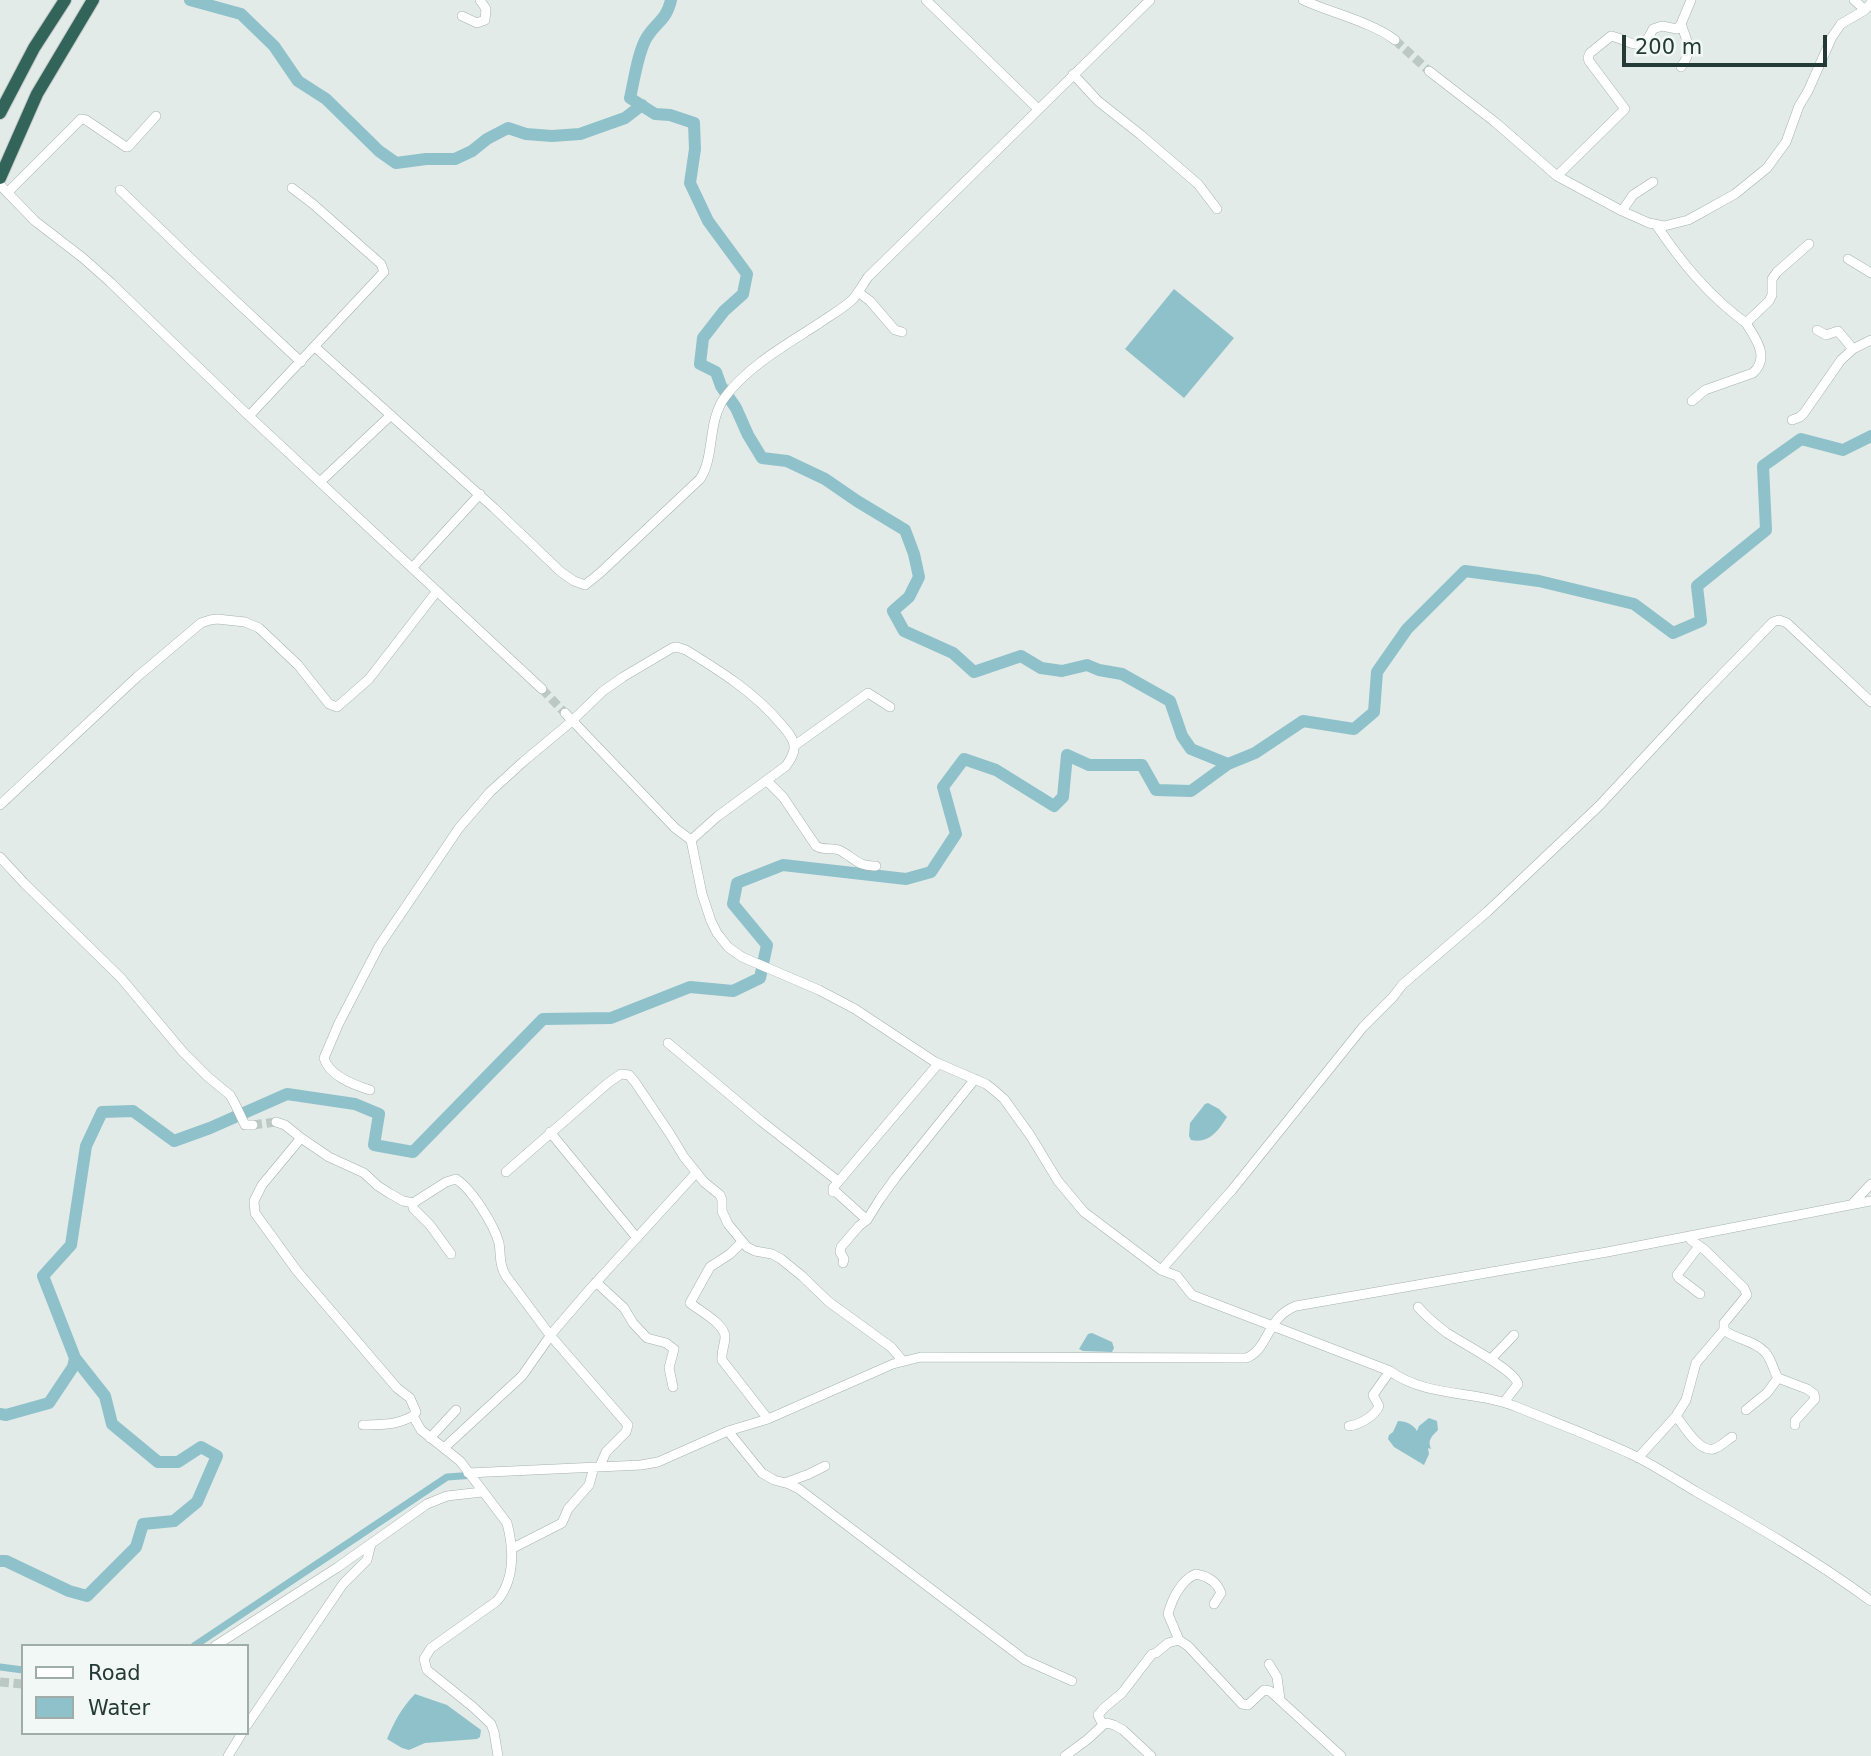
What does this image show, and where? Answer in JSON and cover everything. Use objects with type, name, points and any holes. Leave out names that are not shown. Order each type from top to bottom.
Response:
[{"type":"highway","points":[[0,113],[34,48],[65,0]]},
{"type":"highway","points":[[0,178],[37,94],[93,0]]},
{"type":"street","points":[[462,16],[477,23],[485,20],[485,9],[480,0]]},
{"type":"street","points":[[926,0],[1038,109]]},
{"type":"street","points":[[315,347],[480,494],[561,572],[573,581],[585,585],[700,479],[706,469],[710,437],[718,411],[730,391],[748,373],[845,306],[868,277],[1150,0]]},
{"type":"street","points":[[1303,0],[1380,30],[1395,40]]},
{"type":"street","points":[[1557,177],[1625,109],[1589,61],[1590,53],[1611,36],[1635,44],[1645,40],[1653,29],[1662,26],[1677,29],[1691,0]]},
{"type":"street","points":[[1854,0],[1868,7]]},
{"type":"street","points":[[1429,71],[1495,122],[1557,177],[1622,211],[1657,226],[1664,226],[1688,220],[1735,194],[1781,151],[1832,37],[1840,24],[1868,7]]},
{"type":"street","points":[[1681,24],[1690,51],[1681,67]]},
{"type":"street","points":[[1073,74],[1098,101],[1198,184],[1217,209]]},
{"type":"street","points":[[8,192],[81,119],[128,147],[156,116]]},
{"type":"street","points":[[1622,211],[1633,195],[1653,182]]},
{"type":"street","points":[[0,185],[35,221],[110,282],[542,689]]},
{"type":"street","points":[[250,416],[384,270],[381,264],[292,188]]},
{"type":"street","points":[[120,190],[301,362]]},
{"type":"street","points":[[1657,226],[1692,274],[1746,323],[1761,352],[1762,359],[1754,373],[1705,390],[1692,401]]},
{"type":"street","points":[[1746,323],[1769,301],[1772,295],[1772,279],[1777,272],[1809,244]]},
{"type":"street","points":[[1848,259],[1871,273]]},
{"type":"street","points":[[858,292],[870,301],[895,330],[902,332]]},
{"type":"street","points":[[1792,420],[1804,413],[1841,360],[1864,343],[1838,331],[1826,335],[1817,330]]},
{"type":"street","points":[[320,482],[391,415]]},
{"type":"street","points":[[412,568],[480,494]]},
{"type":"street","points":[[0,805],[137,677],[201,623],[211,620],[245,622],[259,628],[298,665],[329,704],[337,707],[369,679],[437,591]]},
{"type":"street","points":[[1161,1270],[1233,1190],[1363,1027],[1402,985],[1488,912],[1589,815],[1773,622],[1781,620],[1787,623],[1871,702]]},
{"type":"street","points":[[370,1090],[341,1077],[327,1066],[324,1058],[379,946],[459,828],[489,792],[568,717],[623,677],[677,647],[686,650],[745,689],[794,741],[793,754],[786,765],[718,816],[691,840]]},
{"type":"street","points":[[794,746],[869,694],[890,707]]},
{"type":"street","points":[[568,717],[675,828],[691,840],[702,894],[723,942],[742,957],[855,1009],[939,1064],[975,1079],[995,1091],[1030,1135],[1058,1181],[1084,1212],[1161,1270],[1177,1276],[1192,1295],[1431,1389],[1504,1402],[1638,1458],[1755,1526],[1871,1601]]},
{"type":"street","points":[[767,781],[783,797],[816,846],[822,850],[836,849],[864,866],[876,866]]},
{"type":"street","points":[[0,857],[121,978],[183,1052],[230,1096],[248,1123]]},
{"type":"street","points":[[667,1043],[838,1181]]},
{"type":"street","points":[[867,1220],[833,1192],[833,1188],[939,1064]]},
{"type":"street","points":[[506,1171],[608,1083],[625,1073],[644,1094],[696,1173],[720,1195],[724,1217],[743,1242],[751,1250],[772,1254],[781,1259],[828,1303],[891,1347],[902,1360]]},
{"type":"street","points":[[843,1263],[841,1247],[867,1220],[896,1177],[975,1079]]},
{"type":"street","points":[[276,1122],[285,1125],[328,1157],[364,1173],[389,1194],[403,1201],[412,1203],[452,1180],[456,1179],[462,1184],[480,1205],[496,1236],[502,1270],[550,1335],[628,1425],[626,1432],[606,1452],[587,1489],[568,1509],[562,1523],[511,1549]]},
{"type":"street","points":[[550,1132],[637,1238]]},
{"type":"street","points":[[301,1138],[262,1185],[254,1201],[255,1213],[297,1271],[397,1388],[410,1398],[415,1412],[413,1416],[421,1430],[460,1461],[507,1523],[511,1549],[510,1576],[503,1593],[496,1601],[431,1648],[424,1659],[427,1670],[433,1676],[491,1724],[495,1737],[495,1754]]},
{"type":"street","points":[[444,1448],[523,1376],[550,1335],[696,1173]]},
{"type":"street","points":[[1852,1204],[1871,1184]]},
{"type":"street","points":[[470,1476],[595,1470],[658,1462],[730,1435],[902,1360],[921,1357],[1246,1358],[1257,1351],[1281,1314],[1296,1306],[1694,1241],[1871,1201]]},
{"type":"street","points":[[412,1203],[413,1208],[430,1225],[451,1254]]},
{"type":"street","points":[[1694,1241],[1677,1275],[1700,1294]]},
{"type":"street","points":[[1638,1458],[1676,1416],[1686,1400],[1696,1363],[1724,1330],[1724,1323],[1746,1297],[1747,1292],[1694,1241]]},
{"type":"street","points":[[743,1242],[710,1267],[690,1303],[721,1326],[725,1337],[722,1360],[768,1419]]},
{"type":"street","points":[[596,1282],[624,1308],[633,1324],[647,1338],[666,1342],[674,1349],[669,1368],[673,1387]]},
{"type":"street","points":[[1418,1307],[1444,1331],[1516,1378],[1517,1386],[1504,1402]]},
{"type":"street","points":[[1724,1330],[1762,1349],[1770,1358],[1778,1378],[1814,1394],[1815,1399],[1795,1421],[1795,1425]]},
{"type":"street","points":[[1490,1359],[1514,1335]]},
{"type":"street","points":[[1349,1426],[1377,1410],[1379,1406],[1373,1395],[1390,1371]]},
{"type":"street","points":[[1746,1410],[1766,1393],[1778,1378]]},
{"type":"street","points":[[430,1438],[456,1410]]},
{"type":"street","points":[[363,1424],[389,1425],[413,1416]]},
{"type":"street","points":[[1676,1416],[1695,1440],[1707,1449],[1715,1449],[1732,1437]]},
{"type":"street","points":[[730,1435],[762,1473],[799,1489],[1025,1660],[1072,1681]]},
{"type":"street","points":[[784,1483],[825,1466]]},
{"type":"street","points":[[218,1644],[427,1504],[437,1499],[480,1490]]},
{"type":"street","points":[[248,1724],[343,1584],[368,1560],[371,1544]]},
{"type":"street","points":[[1214,1604],[1221,1593],[1219,1587],[1213,1581],[1196,1574],[1188,1578],[1168,1614],[1180,1640],[1242,1704],[1248,1705],[1266,1690],[1280,1699],[1341,1756]]},
{"type":"street","points":[[1102,1725],[1098,1715],[1122,1693],[1144,1666],[1147,1658],[1168,1643],[1180,1640]]},
{"type":"street","points":[[1269,1664],[1277,1677],[1280,1699]]},
{"type":"street","points":[[1065,1756],[1102,1725],[1111,1724],[1118,1726],[1151,1756]]},
{"type":"street","points":[[228,1756],[241,1735]]},
{"type":"water","points":[[1174,289],[1234,338],[1184,398],[1125,349]]},
{"type":"water","points":[[1208,1103],[1227,1117],[1208,1138],[1191,1140],[1190,1123]]},
{"type":"water","points":[[1092,1333],[1112,1342],[1112,1352],[1079,1349],[1088,1334]]},
{"type":"water","points":[[1429,1418],[1437,1421],[1438,1430],[1431,1438],[1431,1449],[1428,1448],[1429,1454],[1424,1465],[1394,1447],[1388,1439],[1398,1421],[1409,1424],[1417,1431]]},
{"type":"water","points":[[415,1694],[447,1705],[481,1730],[480,1737],[425,1743],[409,1750],[387,1739],[399,1715]]},
{"type":"waterway","points":[[190,0],[241,14],[274,46],[298,81],[326,99],[379,151],[396,163],[455,159],[508,128],[526,134],[580,134],[625,118],[642,105]]},
{"type":"waterway","points":[[671,0],[664,17],[644,43],[630,98],[655,114],[670,115],[694,123],[695,149],[690,183],[708,221],[747,274],[743,294],[724,311],[703,338],[700,364],[716,372],[721,386],[736,408],[762,458],[787,461],[825,479],[905,530],[919,577],[909,597],[893,611],[904,631],[953,653],[974,672],[1021,656],[1041,668],[1062,671],[1087,665],[1122,674],[1170,701],[1182,736],[1191,749],[1228,764]]},
{"type":"waterway","points":[[0,1414],[6,1415],[49,1403],[73,1367],[75,1358],[43,1276],[71,1245],[86,1146],[102,1112],[133,1111],[174,1141],[287,1094],[355,1104],[379,1114],[374,1145],[413,1152],[543,1019],[611,1018],[690,987],[733,991],[760,978],[767,945],[733,904],[737,883],[783,865],[906,879],[931,872],[956,834],[943,787],[964,759],[996,770],[1054,806],[1063,797],[1067,755],[1089,765],[1142,765],[1156,790],[1191,791],[1228,764],[1255,753],[1303,721],[1354,729],[1374,712],[1377,672],[1407,629],[1465,571],[1539,581],[1634,604],[1673,633],[1701,621],[1697,586],[1766,530],[1763,466],[1801,439],[1843,450],[1871,436]]},
{"type":"waterway","points":[[0,1561],[6,1561],[69,1591],[87,1596],[136,1547],[143,1524],[174,1521],[197,1502],[217,1456],[201,1447],[178,1462],[158,1462],[112,1424],[105,1396],[75,1358]]},
{"type":"waterway","points":[[197,1644],[447,1477],[475,1475]]},
{"type":"waterway","points":[[0,1667],[21,1670]]},
{"type":"tunnel","points":[[1395,40],[1429,71]]},
{"type":"tunnel","points":[[542,689],[565,713]]},
{"type":"tunnel","points":[[253,1125],[276,1122]]},
{"type":"tunnel","points":[[0,1682],[21,1684]]}]
